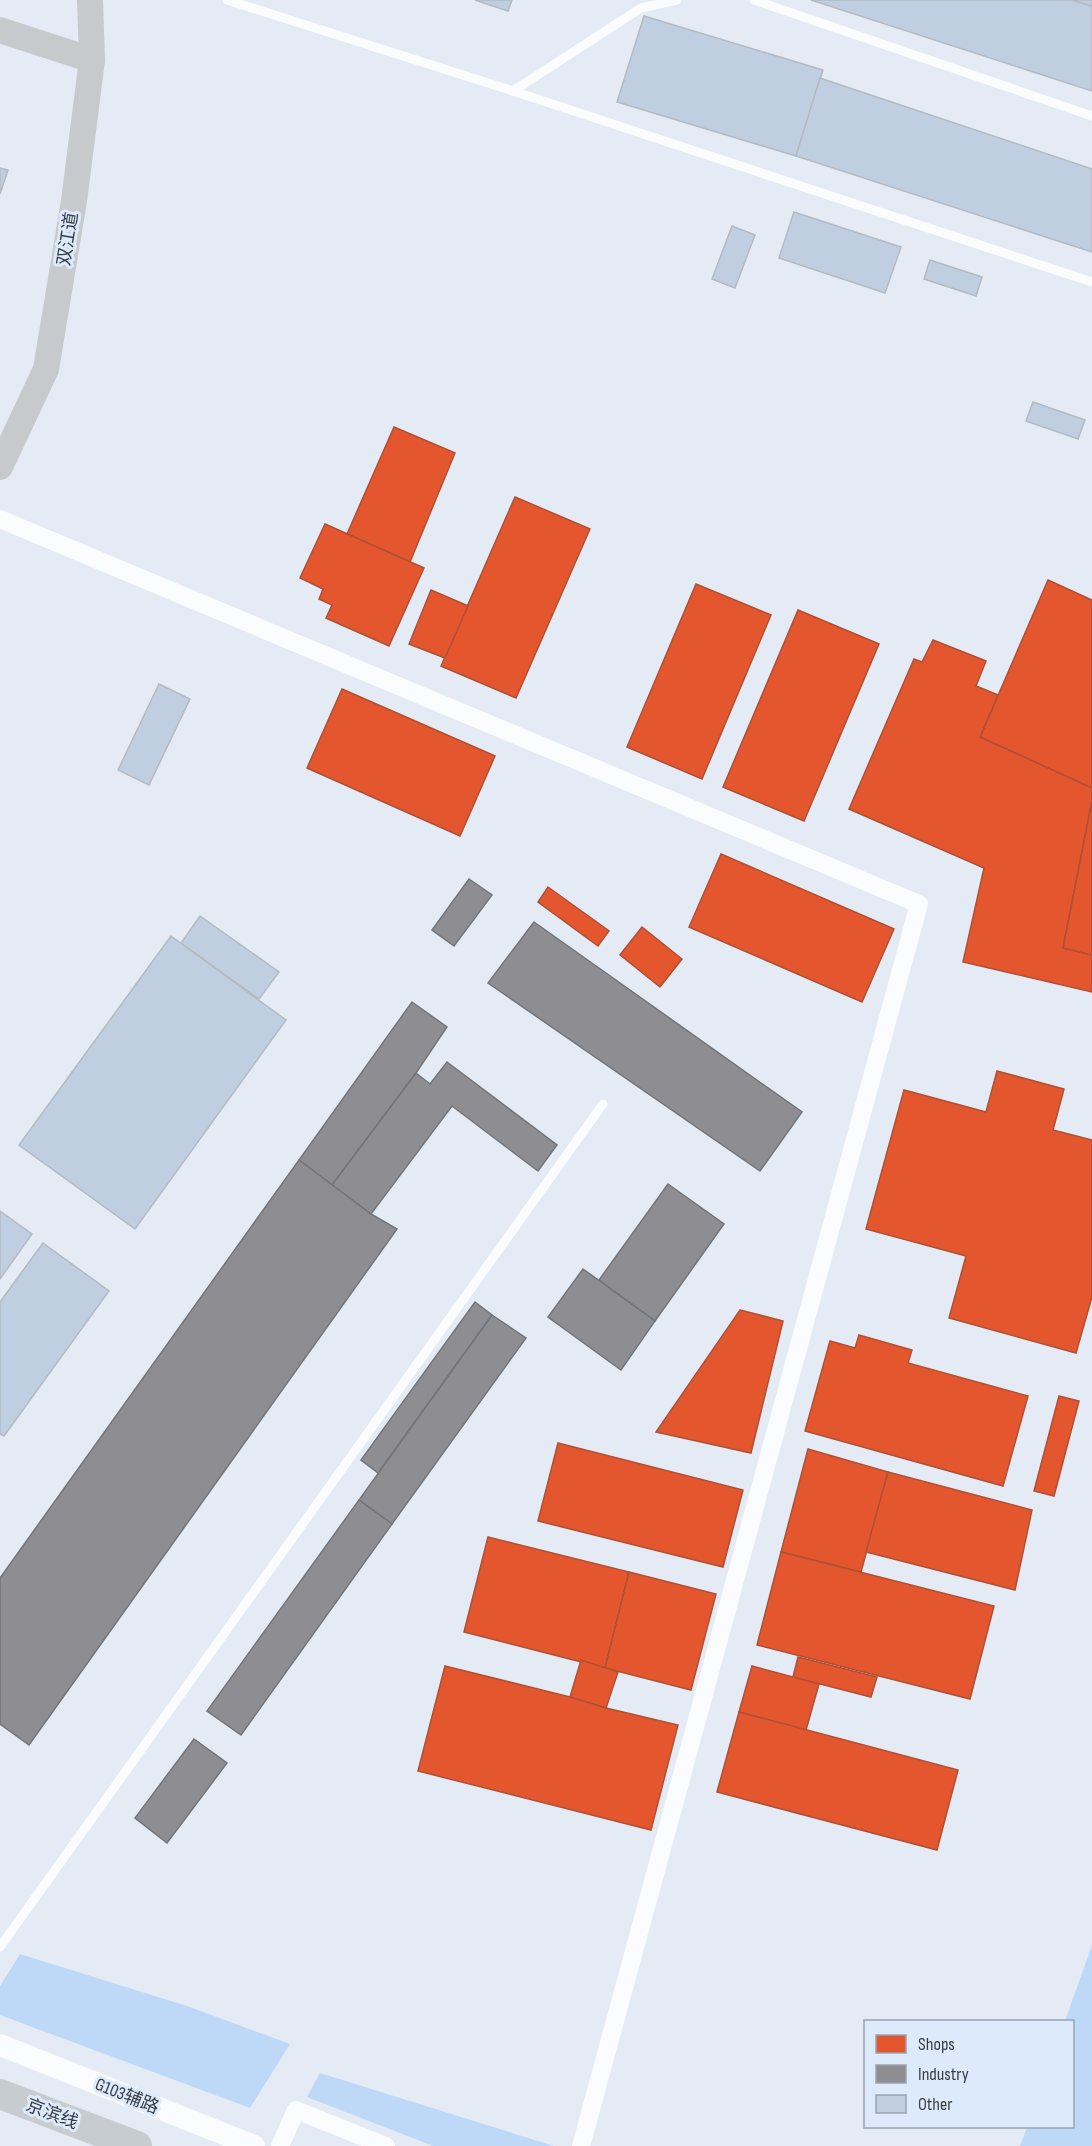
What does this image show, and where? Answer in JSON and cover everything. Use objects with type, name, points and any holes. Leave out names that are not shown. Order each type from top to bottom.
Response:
[{"type":"highway","name":"京滨线","points":[[0,2094],[137,2146]]},
{"type":"main road","name":"双江道","points":[[0,467],[46,369],[74,201],[92,60],[90,0]]},
{"type":"main road","points":[[0,30],[92,60]]},
{"type":"street","points":[[0,519],[919,904],[581,2146]]},
{"type":"street","name":"G103辅路","points":[[0,2045],[254,2146]]},
{"type":"street","points":[[280,2146],[296,2110],[386,2146]]},
{"type":"lane","points":[[227,0],[513,91],[1092,282]]},
{"type":"lane","points":[[513,91],[641,8],[677,0]]},
{"type":"lane","points":[[754,0],[1092,116]]},
{"type":"lane","points":[[0,1947],[603,1104]]},
{"type":"shaded area","points":[[1092,1945],[1092,2146],[1020,2146],[1027,2128],[1074,2128],[1074,2020],[1065,2020]]},
{"type":"shaded area","points":[[20,1954],[187,2006],[290,2044],[250,2108],[0,2015],[0,1986]]},
{"type":"shaded area","points":[[320,2073],[554,2146],[433,2146],[307,2097]]},
{"type":"building: Shops","points":[[394,427],[455,453],[410,562],[347,534]]},
{"type":"building: Shops","points":[[515,497],[590,529],[516,698],[441,666]]},
{"type":"building: Shops","points":[[325,524],[424,568],[389,646],[326,618],[332,605],[319,599],[323,589],[300,578]]},
{"type":"building: Shops","points":[[1048,580],[1092,600],[1092,788],[980,737]]},
{"type":"building: Shops","points":[[696,584],[771,615],[702,779],[627,747]]},
{"type":"building: Shops","points":[[431,590],[468,606],[445,658],[409,644]]},
{"type":"building: Shops","points":[[798,610],[879,644],[804,821],[723,787]]},
{"type":"building: Shops","points":[[933,640],[986,661],[976,686],[998,695],[980,737],[1092,788],[1092,801],[1063,948],[1092,955],[1092,992],[963,962],[984,868],[849,809],[914,659],[922,662]]},
{"type":"building: Shops","points":[[342,689],[495,756],[460,836],[307,768]]},
{"type":"building: Shops","points":[[1092,801],[1092,955],[1063,948]]},
{"type":"building: Shops","points":[[721,854],[894,929],[862,1002],[689,927]]},
{"type":"building: Shops","points":[[548,887],[609,931],[598,946],[538,902]]},
{"type":"building: Shops","points":[[642,927],[682,959],[660,987],[620,955]]},
{"type":"building: Shops","points":[[997,1071],[1064,1089],[1053,1130],[1092,1140],[1092,1297],[1076,1353],[949,1318],[966,1256],[866,1229],[904,1090],[986,1112]]},
{"type":"building: Shops","points":[[740,1310],[783,1321],[751,1453],[656,1432]]},
{"type":"building: Shops","points":[[859,1335],[912,1350],[908,1363],[1028,1396],[1003,1486],[805,1431],[830,1341],[855,1348]]},
{"type":"building: Shops","points":[[1059,1396],[1079,1401],[1054,1496],[1034,1491]]},
{"type":"building: Shops","points":[[558,1443],[743,1490],[723,1567],[538,1521]]},
{"type":"building: Shops","points":[[808,1449],[888,1472],[861,1572],[781,1552]]},
{"type":"building: Shops","points":[[888,1472],[1032,1510],[1015,1590],[866,1552]]},
{"type":"building: Shops","points":[[488,1537],[629,1572],[605,1668],[464,1632]]},
{"type":"building: Shops","points":[[781,1552],[994,1606],[970,1699],[757,1645]]},
{"type":"building: Shops","points":[[629,1572],[716,1594],[691,1690],[605,1668]]},
{"type":"building: Shops","points":[[798,1657],[877,1677],[871,1697],[793,1677]]},
{"type":"building: Shops","points":[[581,1660],[618,1672],[606,1708],[570,1697]]},
{"type":"building: Shops","points":[[445,1666],[678,1725],[651,1830],[418,1771]]},
{"type":"building: Shops","points":[[752,1666],[819,1684],[806,1730],[739,1712]]},
{"type":"building: Shops","points":[[739,1712],[958,1770],[937,1850],[717,1792]]},
{"type":"building: Industry","points":[[469,879],[492,895],[454,946],[432,930]]},
{"type":"building: Industry","points":[[534,922],[802,1112],[760,1171],[488,983]]},
{"type":"building: Industry","points":[[412,1002],[447,1027],[416,1073],[332,1185],[299,1160]]},
{"type":"building: Industry","points":[[447,1062],[557,1145],[538,1171],[452,1106],[371,1214],[332,1185],[416,1073],[430,1084]]},
{"type":"building: Industry","points":[[299,1160],[371,1214],[397,1229],[29,1745],[0,1724],[0,1578]]},
{"type":"building: Industry","points":[[668,1184],[724,1224],[655,1321],[599,1280]]},
{"type":"building: Industry","points":[[583,1269],[655,1321],[621,1370],[548,1317]]},
{"type":"building: Industry","points":[[475,1302],[492,1315],[378,1473],[361,1460]]},
{"type":"building: Industry","points":[[492,1315],[526,1338],[392,1524],[359,1500]]},
{"type":"building: Industry","points":[[359,1500],[392,1524],[241,1735],[207,1711]]},
{"type":"building: Industry","points":[[194,1739],[227,1763],[167,1843],[135,1818]]},
{"type":"building: Other","points":[[475,0],[512,0],[508,11]]},
{"type":"building: Other","points":[[811,0],[1072,0],[1092,6],[1092,91]]},
{"type":"building: Other","points":[[1072,0],[1092,0],[1092,6]]},
{"type":"building: Other","points":[[644,16],[823,70],[796,156],[617,102]]},
{"type":"building: Other","points":[[820,78],[1092,169],[1092,252],[796,156]]},
{"type":"building: Other","points":[[0,168],[8,170],[0,194]]},
{"type":"building: Other","points":[[794,212],[901,247],[885,293],[779,258]]},
{"type":"building: Other","points":[[732,226],[755,235],[735,288],[712,279]]},
{"type":"building: Other","points":[[930,260],[982,277],[976,296],[924,279]]},
{"type":"building: Other","points":[[1033,402],[1085,420],[1078,439],[1026,421]]},
{"type":"building: Other","points":[[159,684],[190,699],[149,785],[118,770]]},
{"type":"building: Other","points":[[200,916],[279,972],[259,999],[181,943]]},
{"type":"building: Other","points":[[171,936],[286,1020],[135,1229],[19,1145]]},
{"type":"building: Other","points":[[0,1211],[32,1234],[0,1279]]},
{"type":"building: Other","points":[[43,1243],[109,1291],[4,1436],[0,1434],[0,1302]]}]
